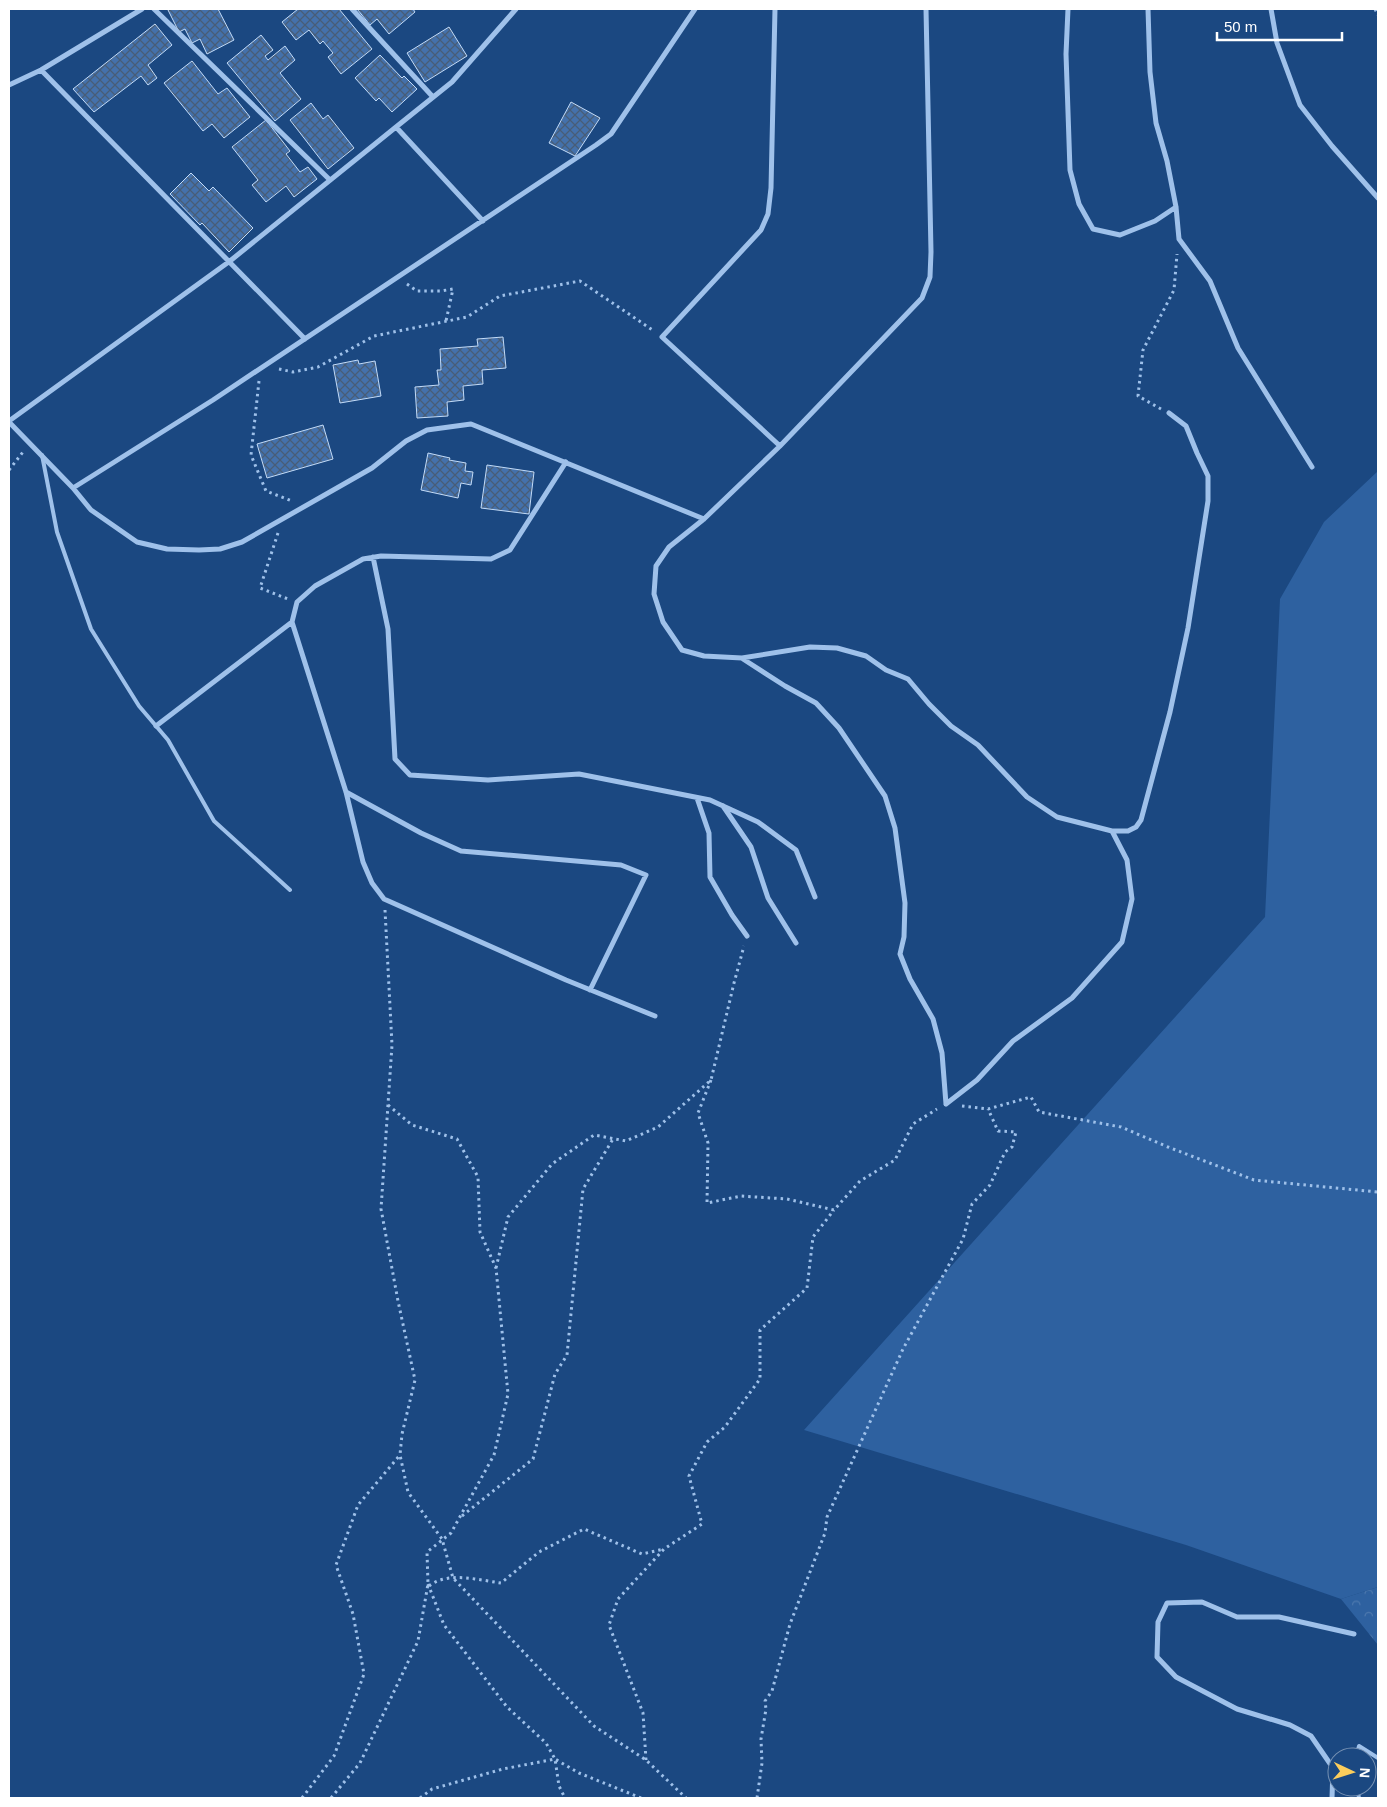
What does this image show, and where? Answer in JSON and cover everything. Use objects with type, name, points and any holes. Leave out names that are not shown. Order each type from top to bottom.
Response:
[{"type":"street","points":[[128,9],[131,15]]},
{"type":"street","points":[[9,85],[41,70],[142,9]]},
{"type":"street","points":[[154,9],[330,180]]},
{"type":"street","points":[[352,9],[433,97]]},
{"type":"street","points":[[516,9],[452,82],[230,261],[9,421],[91,510],[137,542],[167,549],[220,549],[242,542],[372,468],[406,441],[427,430],[471,424],[704,519]]},
{"type":"street","points":[[72,488],[260,370],[596,146],[610,134],[695,9]]},
{"type":"street","points":[[775,9],[771,188],[768,214],[761,230],[662,337],[780,446]]},
{"type":"street","points":[[926,9],[931,252],[930,277],[922,298],[780,446],[704,519],[669,547],[656,566],[654,594],[663,622],[682,650],[704,656],[742,658],[810,648],[837,648],[866,656],[886,670],[908,679],[951,726],[978,745],[1027,797],[1057,817],[1112,831],[1128,831],[1136,827],[1141,820],[1170,712],[1188,628],[1208,502],[1208,476],[1186,426],[1169,413]]},
{"type":"street","points":[[1068,9],[1066,54],[1070,170],[1079,204],[1093,229],[1120,235],[1155,221],[1176,207]]},
{"type":"street","points":[[1148,9],[1150,72],[1156,123],[1167,161],[1176,207],[1179,239],[1210,281],[1238,348],[1312,467]]},
{"type":"street","points":[[1271,9],[1277,43],[1300,104],[1332,146],[1378,198]]},
{"type":"street","points":[[41,70],[305,339]]},
{"type":"street","points":[[396,127],[483,221]]},
{"type":"street","points":[[566,462],[510,550],[491,559],[372,557],[363,559],[315,586],[297,602],[292,622],[346,792],[363,862],[372,883],[384,899],[590,990],[655,1016]]},
{"type":"street","points":[[372,557],[388,629],[394,759],[410,775],[488,780],[579,774],[710,800],[758,822],[796,850],[815,896]]},
{"type":"street","points":[[156,726],[292,622]]},
{"type":"street","points":[[742,658],[785,686],[816,703],[840,728],[885,796],[896,828],[905,903],[904,937],[900,954],[910,979],[933,1019],[942,1053],[946,1104]]},
{"type":"street","points":[[346,792],[421,833],[461,851],[621,865],[646,875],[590,990]]},
{"type":"street","points":[[697,798],[708,832],[710,877],[732,915],[747,936]]},
{"type":"street","points":[[723,806],[751,847],[768,898],[796,943]]},
{"type":"street","points":[[946,1104],[977,1080],[1013,1041],[1072,998],[1122,942],[1132,899],[1127,860],[1112,831]]},
{"type":"street","points":[[1332,1798],[1333,1768],[1310,1736],[1290,1725],[1238,1709],[1176,1677],[1157,1657],[1158,1622],[1167,1603],[1202,1602],[1237,1617],[1279,1617],[1354,1634]]},
{"type":"lane","points":[[42,455],[57,532],[92,629],[140,706],[168,740],[214,821],[290,890]]},
{"type":"path","points":[[1375,9],[1378,15]]},
{"type":"path","points":[[1169,413],[1138,396],[1143,350],[1174,290],[1179,239]]},
{"type":"path","points":[[398,277],[418,291],[453,289],[446,322]]},
{"type":"path","points":[[266,366],[294,372],[318,367],[374,336],[467,317],[500,296],[580,281],[662,337]]},
{"type":"path","points":[[260,370],[250,455],[266,491],[304,506]]},
{"type":"path","points":[[9,470],[30,444]]},
{"type":"path","points":[[283,518],[260,588],[297,602]]},
{"type":"path","points":[[384,899],[392,1045],[381,1209],[398,1301],[416,1380],[402,1434],[400,1455],[408,1492],[442,1539],[453,1578],[594,1726],[646,1760],[686,1798]]},
{"type":"path","points":[[747,936],[710,1080],[698,1113],[708,1143],[707,1204],[741,1196],[787,1198],[834,1210]]},
{"type":"path","points":[[496,1268],[508,1217],[552,1164],[594,1135],[626,1141],[658,1127],[710,1080]]},
{"type":"path","points":[[646,1760],[643,1713],[609,1624],[618,1598],[664,1549],[702,1524],[689,1476],[707,1442],[725,1427],[760,1379],[760,1330],[807,1288],[813,1237],[860,1181],[895,1160],[913,1124],[946,1104],[988,1109],[1031,1097],[1039,1112],[1121,1127],[1168,1148],[1254,1180],[1378,1192]]},
{"type":"path","points":[[331,1798],[360,1763],[418,1642],[429,1585],[427,1552],[451,1533],[494,1454],[508,1394],[496,1268],[480,1232],[478,1177],[458,1139],[412,1125],[387,1104]]},
{"type":"path","points":[[756,1798],[762,1763],[761,1739],[766,1710],[765,1701],[772,1691],[790,1624],[825,1532],[827,1517],[903,1349],[963,1239],[972,1204],[990,1185],[1005,1152],[1012,1147],[1016,1132],[998,1131],[988,1109]]},
{"type":"path","points":[[460,1517],[533,1459],[555,1374],[567,1356],[583,1189],[613,1139]]},
{"type":"path","points":[[302,1798],[334,1756],[364,1674],[353,1614],[336,1565],[358,1505],[400,1455]]},
{"type":"path","points":[[429,1585],[438,1580],[453,1578],[501,1582],[539,1552],[584,1529],[642,1554],[664,1549]]},
{"type":"path","points":[[429,1585],[444,1625],[507,1707],[546,1743],[555,1759],[559,1786],[565,1798]]},
{"type":"path","points":[[420,1798],[432,1789],[503,1769],[555,1759],[579,1774],[640,1798]]},
{"type":"green space","points":[[1378,471],[1378,1587],[1341,1599],[1186,1545],[804,1430],[1265,917],[1280,599],[1324,522]]},
{"type":"green space","points":[[1378,1587],[1378,1645],[1341,1599]]},
{"type":"building","points":[[218,9],[234,40],[207,54],[200,39],[192,43],[185,29],[179,32],[168,10]]},
{"type":"building","points":[[298,9],[339,9],[372,49],[341,74],[328,57],[333,53],[323,41],[320,44],[309,30],[296,40],[282,22]]},
{"type":"building","points":[[357,9],[413,9],[415,12],[389,34],[377,19],[370,25]]},
{"type":"building","points":[[155,24],[172,45],[148,65],[157,78],[148,85],[141,76],[94,112],[73,89]]},
{"type":"building","points":[[449,27],[467,56],[425,82],[407,53]]},
{"type":"building","points":[[261,35],[273,50],[265,56],[268,60],[285,46],[295,60],[280,73],[301,99],[275,121],[227,63]]},
{"type":"building","points":[[380,55],[402,78],[404,76],[417,89],[392,112],[379,98],[376,101],[355,78]]},
{"type":"building","points":[[192,61],[218,94],[227,88],[250,117],[224,138],[212,124],[203,131],[164,83]]},
{"type":"building","points":[[571,102],[600,118],[575,156],[549,143]]},
{"type":"building","points":[[311,103],[323,119],[328,115],[354,148],[328,169],[290,120]]},
{"type":"building","points":[[266,120],[290,151],[286,154],[300,172],[308,167],[317,179],[294,197],[286,186],[266,202],[252,185],[258,180],[232,147]]},
{"type":"building","points":[[191,173],[209,191],[213,187],[253,228],[229,252],[202,223],[200,225],[170,194]]},
{"type":"building","points":[[503,337],[506,368],[482,370],[483,384],[463,386],[464,400],[447,402],[448,416],[417,418],[415,387],[439,385],[437,370],[441,370],[440,349],[478,346],[477,339]]},
{"type":"building","points":[[358,360],[359,364],[375,361],[381,396],[340,403],[333,365]]},
{"type":"building","points":[[323,425],[333,459],[267,478],[257,444]]},
{"type":"building","points":[[428,453],[466,463],[465,471],[473,472],[471,485],[461,483],[458,498],[421,490]]},
{"type":"building","points":[[487,465],[534,472],[529,514],[481,508]]}]
